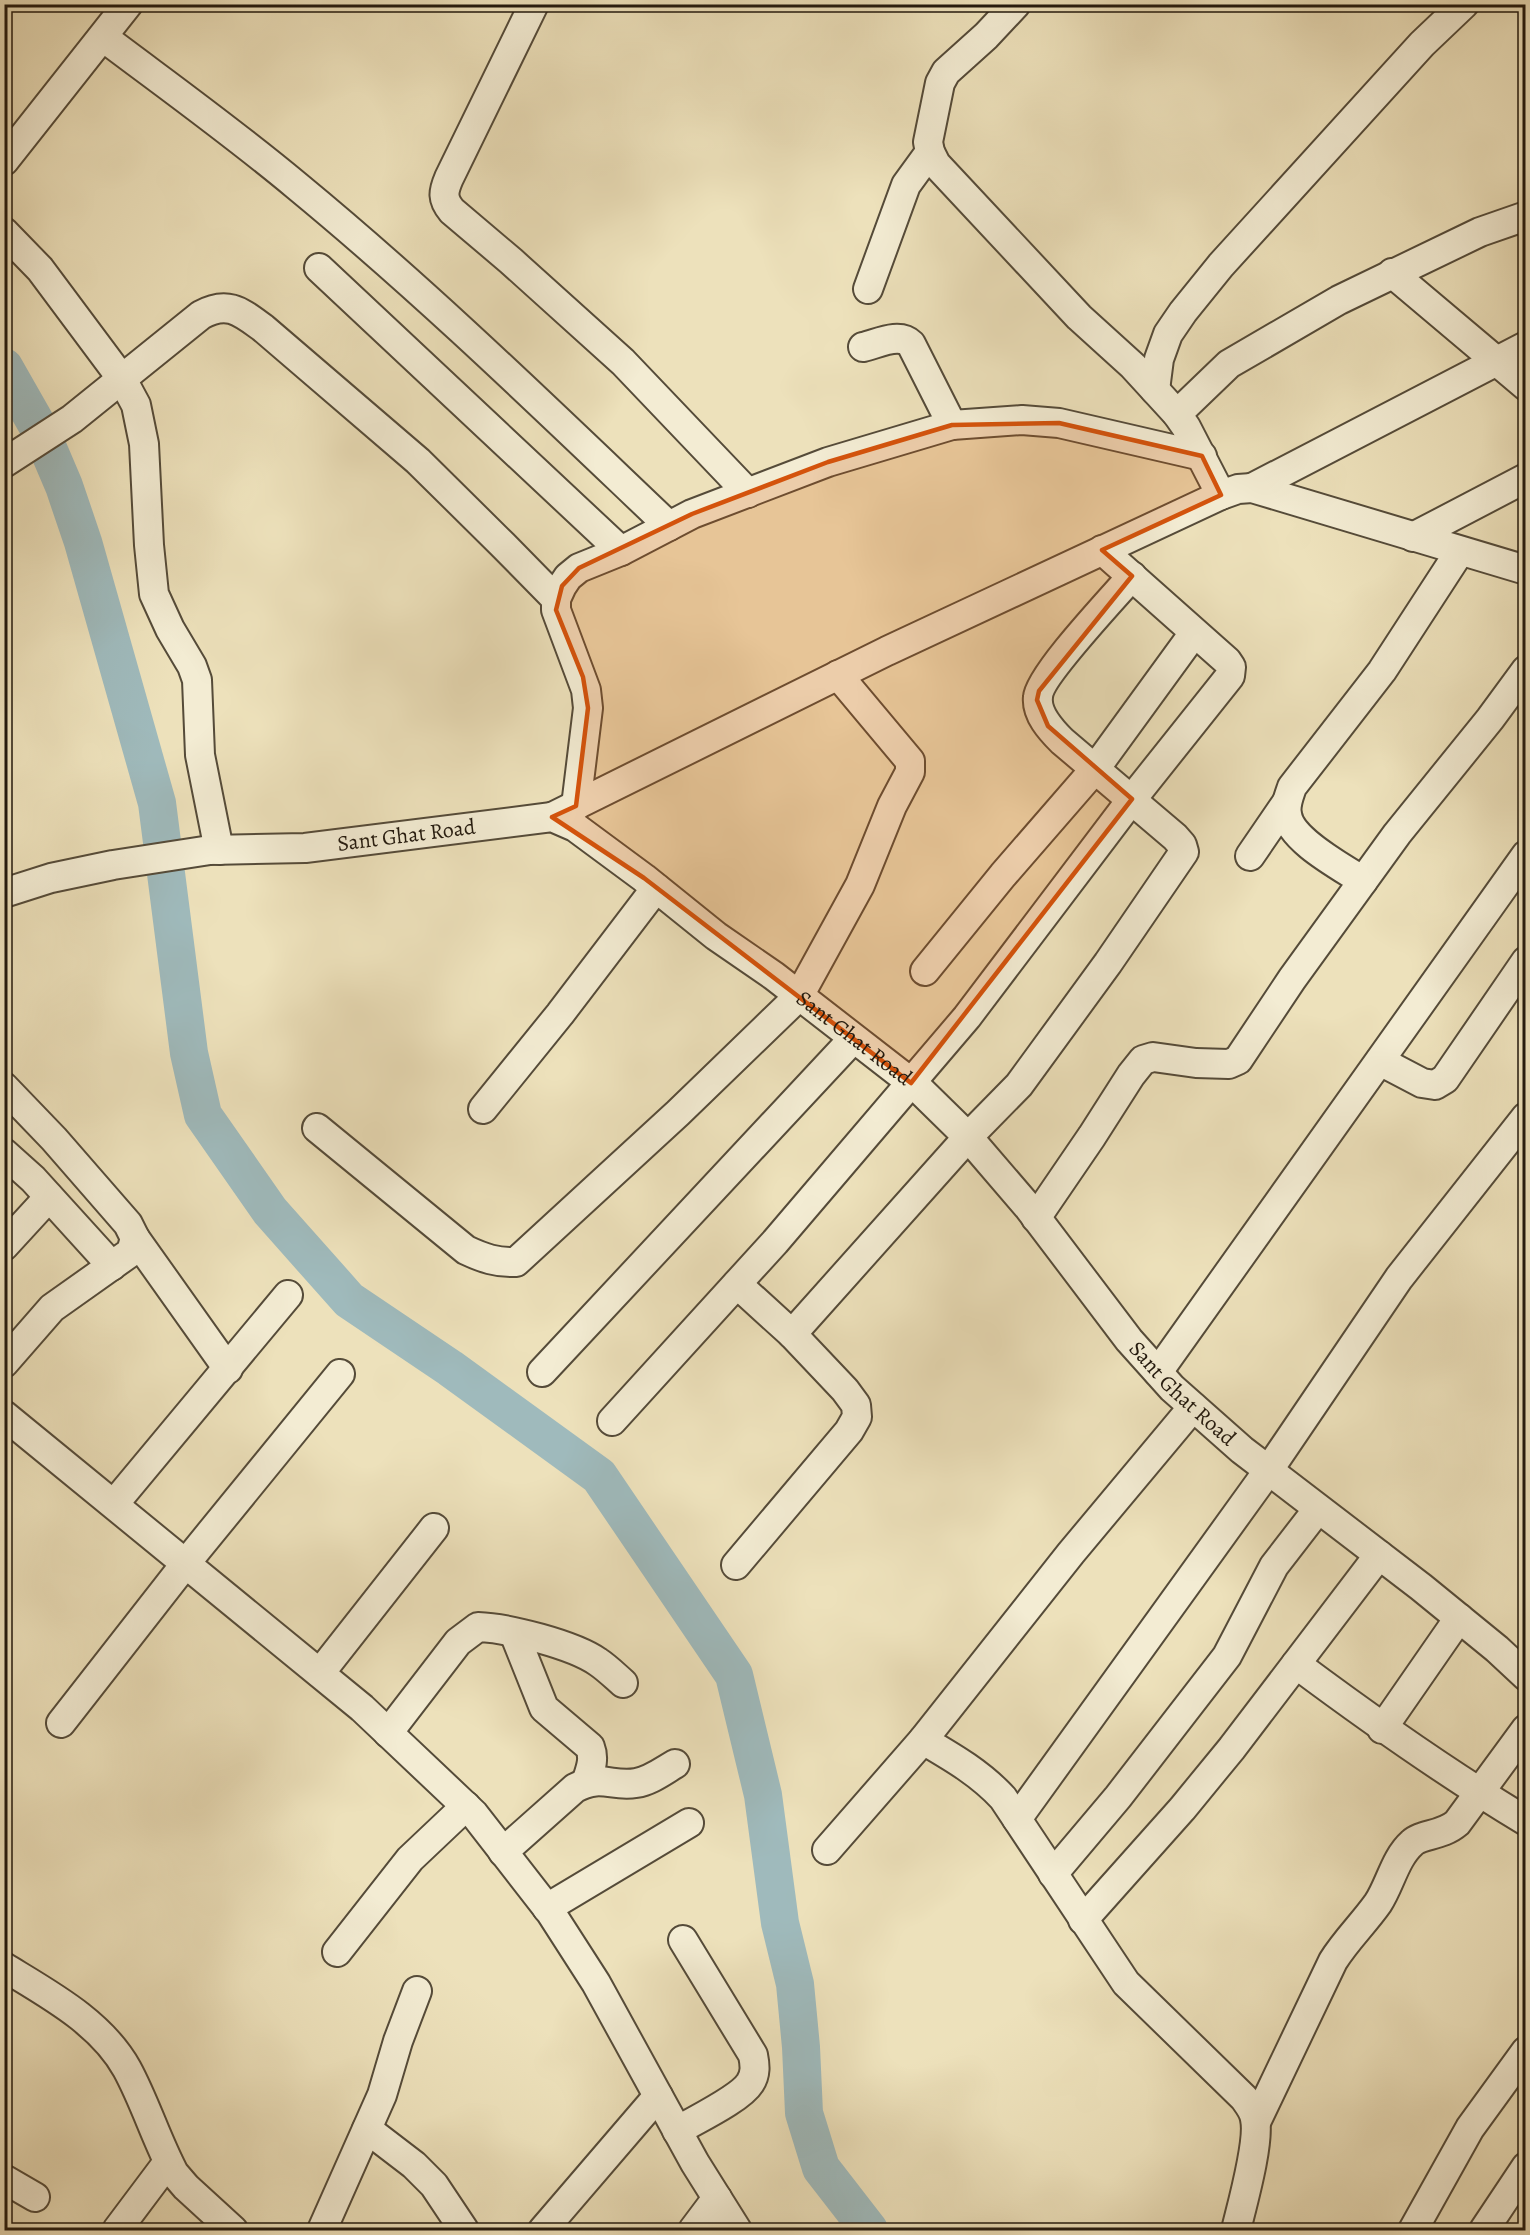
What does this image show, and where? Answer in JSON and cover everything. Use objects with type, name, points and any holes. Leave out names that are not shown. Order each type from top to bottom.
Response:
[{"type":"street","points":[[4,161],[128,4]]},
{"type":"street","points":[[534,4],[449,178],[443,192],[445,202],[452,211],[511,261],[623,363],[748,493]]},
{"type":"street","points":[[1016,4],[943,78],[933,112],[928,142],[930,152],[936,164],[1079,317],[1133,366],[1177,414],[1202,456],[1221,495]]},
{"type":"street","points":[[1155,390],[1159,359],[1168,334],[1183,312],[1221,265],[1422,44],[1464,4]]},
{"type":"street","points":[[103,37],[296,185],[332,216],[517,381],[669,526]]},
{"type":"street","points":[[868,289],[906,185],[930,152]]},
{"type":"street","points":[[1177,414],[1229,364],[1339,300],[1480,231],[1526,216]]},
{"type":"street","points":[[4,232],[40,269],[123,379],[136,405],[142,435],[154,594],[170,629],[192,666],[196,680],[200,755],[215,850]]},
{"type":"street","points":[[319,268],[621,551]]},
{"type":"street","points":[[1392,273],[1526,386]]},
{"type":"street","points":[[13,457],[72,419],[201,315],[213,308],[228,308],[242,312],[263,328],[418,461],[556,599]]},
{"type":"street","points":[[863,347],[900,338],[911,344],[952,425]]},
{"type":"street","points":[[1252,488],[1526,346]]},
{"type":"street","points":[[564,811],[588,708],[586,690],[556,610],[556,599],[568,577],[579,568],[621,551],[692,514],[828,462],[952,425],[1022,420],[1059,423],[1202,456]]},
{"type":"street","points":[[1413,537],[1526,478]]},
{"type":"street","points":[[564,811],[838,675],[1102,550],[1238,489],[1252,488],[1526,570]]},
{"type":"street","points":[[612,1421],[737,1284],[967,1017],[1132,799],[1230,676],[1231,667],[1227,660],[1102,550]]},
{"type":"street","points":[[1250,856],[1287,802],[1292,787],[1382,671],[1460,550]]},
{"type":"street","points":[[792,1334],[968,1137],[1019,1085],[1184,852],[1182,845],[1175,837],[1062,741],[1048,726],[1037,700],[1039,691],[1070,647],[1132,576]]},
{"type":"street","points":[[925,971],[1003,875],[1095,769],[1194,633]]},
{"type":"street","points":[[1036,1218],[1143,1060],[1153,1057],[1196,1063],[1229,1064],[1238,1060],[1292,979],[1397,834],[1490,719],[1526,670]]},
{"type":"street","points":[[317,1128],[466,1250],[485,1259],[504,1263],[516,1262],[678,1113],[799,996],[860,885],[892,806],[910,772],[910,761],[838,675]]},
{"type":"street","points":[[1287,802],[1287,816],[1292,828],[1302,839],[1363,881]]},
{"type":"street","name":"Sant Ghat Road","points":[[4,893],[51,878],[113,865],[215,850],[305,848],[564,811],[575,828],[911,1083],[968,1137],[1036,1218],[1129,1340],[1172,1388],[1242,1450],[1459,1618],[1526,1676]]},
{"type":"street","points":[[1158,1372],[1526,855]]},
{"type":"street","points":[[483,1109],[560,1014],[656,888]]},
{"type":"street","points":[[1380,1061],[1422,1083],[1435,1085],[1445,1079],[1526,961]]},
{"type":"street","points":[[542,1372],[853,1039]]},
{"type":"street","points":[[4,1087],[54,1139],[123,1218],[134,1232],[135,1238],[131,1252],[52,1308],[4,1363]]},
{"type":"street","points":[[1017,1819],[1268,1471],[1399,1278],[1526,1116]]},
{"type":"street","points":[[4,1153],[49,1197],[112,1266]]},
{"type":"street","points":[[4,1246],[49,1197]]},
{"type":"street","points":[[135,1238],[228,1369]]},
{"type":"street","points":[[736,1565],[849,1431],[857,1417],[856,1405],[845,1390],[792,1334],[737,1284]]},
{"type":"street","points":[[114,1504],[288,1295]]},
{"type":"street","points":[[60,1723],[186,1563],[340,1374]]},
{"type":"street","points":[[827,1850],[923,1740],[1071,1553],[1193,1407]]},
{"type":"street","points":[[4,1415],[362,1708],[466,1806],[547,1908],[596,1983],[677,2131],[737,2230]]},
{"type":"street","points":[[1053,1874],[1119,1797],[1227,1656],[1274,1566],[1318,1509]]},
{"type":"street","points":[[320,1673],[434,1528]]},
{"type":"street","points":[[1083,1920],[1182,1809],[1379,1556]]},
{"type":"street","points":[[1382,1729],[1459,1618]]},
{"type":"street","points":[[388,1733],[458,1642],[478,1627],[488,1627],[574,1649],[598,1662],[623,1683]]},
{"type":"street","points":[[514,1633],[544,1708],[590,1747],[593,1755],[586,1783]]},
{"type":"street","points":[[1296,1664],[1382,1729],[1526,1821]]},
{"type":"street","points":[[1256,2122],[1333,1961],[1344,1944],[1376,1906],[1400,1859],[1412,1842],[1448,1831],[1457,1823],[1526,1729]]},
{"type":"street","points":[[923,1740],[986,1780],[1003,1798],[1126,1983],[1244,2098],[1253,2111],[1256,2122],[1255,2142],[1236,2230]]},
{"type":"street","points":[[503,1852],[575,1788],[596,1780],[636,1784],[675,1764]]},
{"type":"street","points":[[337,1952],[410,1859],[466,1806]]},
{"type":"street","points":[[547,1908],[689,1823]]},
{"type":"street","points":[[677,2131],[740,2094],[750,2085],[755,2065],[753,2055],[683,1940]]},
{"type":"street","points":[[4,1967],[63,2004],[88,2023],[111,2046],[127,2068],[174,2174],[233,2230]]},
{"type":"street","points":[[322,2230],[382,2095],[398,2041],[417,1991]]},
{"type":"street","points":[[1413,2230],[1470,2128],[1526,2051]]},
{"type":"street","points":[[543,2230],[658,2096]]},
{"type":"street","points":[[367,2129],[414,2165],[434,2185],[464,2230]]},
{"type":"street","points":[[117,2230],[168,2162]]},
{"type":"street","points":[[1484,2230],[1526,2168]]},
{"type":"street","points":[[4,2179],[35,2197]]},
{"type":"street","points":[[693,2230],[717,2198]]},
{"type":"highlighted area","points":[[1059,423],[1202,456],[1221,495],[1102,550],[1132,576],[1039,691],[1037,700],[1048,726],[1132,799],[911,1083],[644,878],[552,817],[576,806],[588,708],[583,677],[556,610],[562,586],[579,568],[692,514],[828,462],[952,425]]},
{"type":"waterway","points":[[4,367],[41,432],[64,486],[83,542],[157,803],[189,1053],[203,1115],[270,1211],[349,1300],[450,1368],[599,1476],[734,1675],[763,1795],[780,1923],[795,1984],[804,2113],[821,2168],[869,2230]]}]
